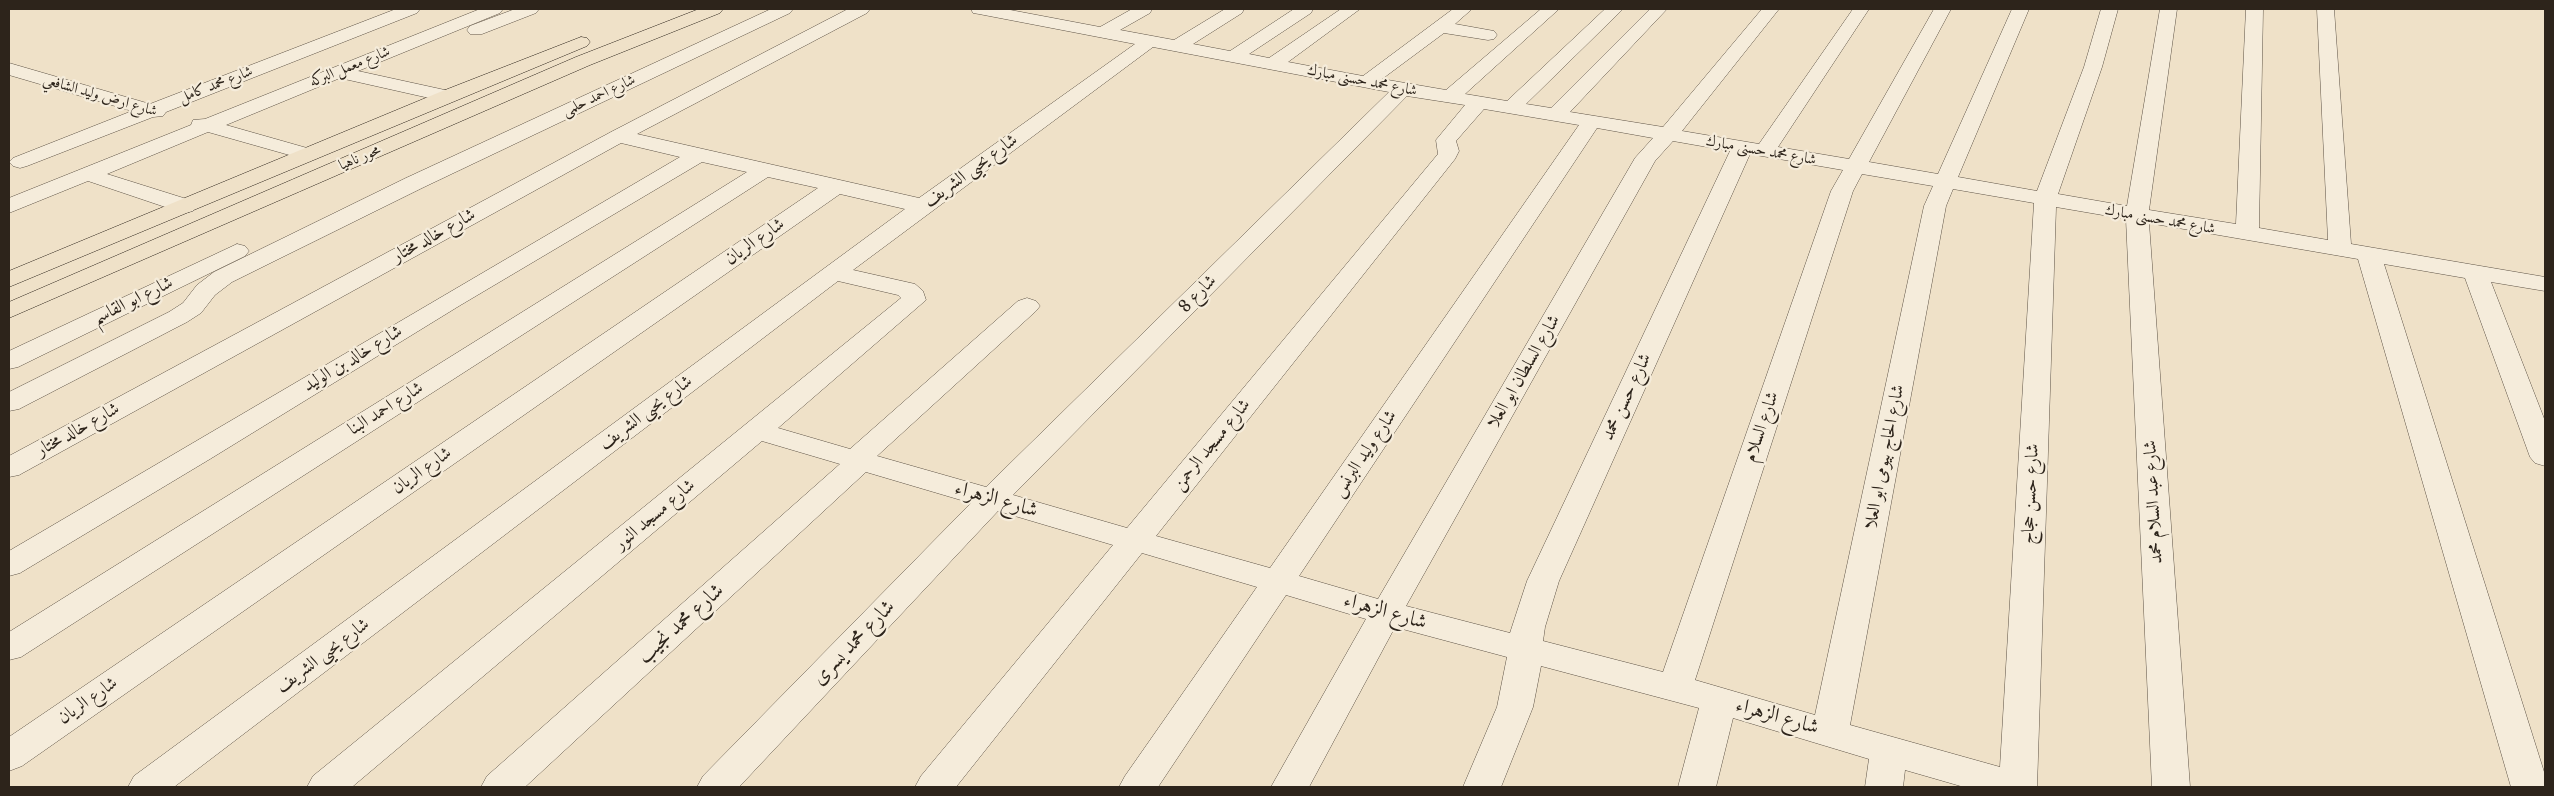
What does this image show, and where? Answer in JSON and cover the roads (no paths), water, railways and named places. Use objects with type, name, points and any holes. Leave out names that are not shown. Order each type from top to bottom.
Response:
[{"type":"main road","name":"محور ناهيا","points":[[9,280],[447,96],[666,9]]},
{"type":"main road","name":"محور ناهيا","points":[[9,311],[584,61],[714,9]]},
{"type":"street","name":"شارع محمد كامل","points":[[20,162],[411,9]]},
{"type":"street","name":"شارع معمل البركه","points":[[9,206],[494,9]]},
{"type":"street","points":[[359,78],[530,9]]},
{"type":"street","name":"شارع احمد حلمى","points":[[9,403],[178,317],[197,303],[206,290],[223,277],[403,180],[784,9]]},
{"type":"street","name":"شارع خالد مختار","points":[[9,468],[618,136],[861,9]]},
{"type":"street","name":"شارع محمد حسنى مبارك","points":[[979,9],[1027,13],[1102,33],[1668,136],[2545,284]]},
{"type":"street","points":[[1102,33],[1144,9]]},
{"type":"street","points":[[1176,47],[1236,9]]},
{"type":"street","points":[[1233,57],[1305,9]]},
{"type":"street","points":[[1273,64],[1352,9]]},
{"type":"street","points":[[1367,82],[1464,9]]},
{"type":"street","points":[[1450,97],[1551,9]]},
{"type":"street","points":[[1511,108],[1616,9]]},
{"type":"street","points":[[1556,115],[1659,9]]},
{"type":"street","name":"شارع السلطان ابو العلا","points":[[1290,787],[1386,613],[1646,158],[1668,136],[1771,9]]},
{"type":"street","name":"شارع حسن محمد","points":[[1482,787],[1515,707],[1522,679],[1528,627],[1551,564],[1753,150],[1861,9]]},
{"type":"street","name":"شارع السلام","points":[[1675,688],[1842,191],[1943,9]]},
{"type":"street","name":"شارع الحاج بيومى ابو العلا","points":[[1830,732],[1935,206],[1943,183],[2022,9]]},
{"type":"street","name":"شارع حسن حجاج","points":[[2016,787],[2045,200],[2093,66],[2110,9]]},
{"type":"street","name":"شارع عبد السلام محمد","points":[[2169,9],[2137,216],[2171,787]]},
{"type":"street","points":[[2247,234],[2255,9]]},
{"type":"street","points":[[2326,9],[2355,253],[2530,787]]},
{"type":"street","points":[[1440,27],[1488,36]]},
{"type":"street","name":"شارع يحيى الشريف","points":[[147,787],[923,206],[1149,42]]},
{"type":"street","name":"شارع ارض وليد الشافعي","points":[[9,69],[307,154]]},
{"type":"street","points":[[337,72],[447,96]]},
{"type":"street","name":"شارع 8","points":[[992,499],[1403,89]]},
{"type":"street","name":"شارع مسجد الرحمن","points":[[934,787],[1448,155],[1449,151],[1446,140],[1479,102]]},
{"type":"street","name":"شارع وليد البرنس","points":[[1138,787],[1592,121]]},
{"type":"street","points":[[618,136],[923,206]]},
{"type":"street","name":"شارع خالد بن الوليد","points":[[9,565],[698,155]]},
{"type":"street","name":"شارع احمد البنا","points":[[9,648],[763,170]]},
{"type":"street","points":[[87,174],[185,206]]},
{"type":"street","name":"شارع الريان","points":[[9,756],[835,187]]},
{"type":"street","name":"شارع ابو القاسم","points":[[9,360],[256,242]]},
{"type":"street","points":[[2475,272],[2545,457]]},
{"type":"street","name":"شارع مسجد النور","points":[[326,787],[914,300],[914,296],[906,289],[833,273]]},
{"type":"street","name":"شارع محمد نجيب","points":[[500,787],[1027,306]]},
{"type":"street","points":[[2518,385],[2545,395]]},
{"type":"street","name":"شارع الزهراء","points":[[757,431],[1386,613],[1675,688],[2016,787]]},
{"type":"street","name":"شارع محمد يسرى","points":[[716,787],[992,499]]},
{"type":"street","points":[[1697,787],[1719,701]]},
{"type":"street","points":[[1884,787],[1890,750]]}]
